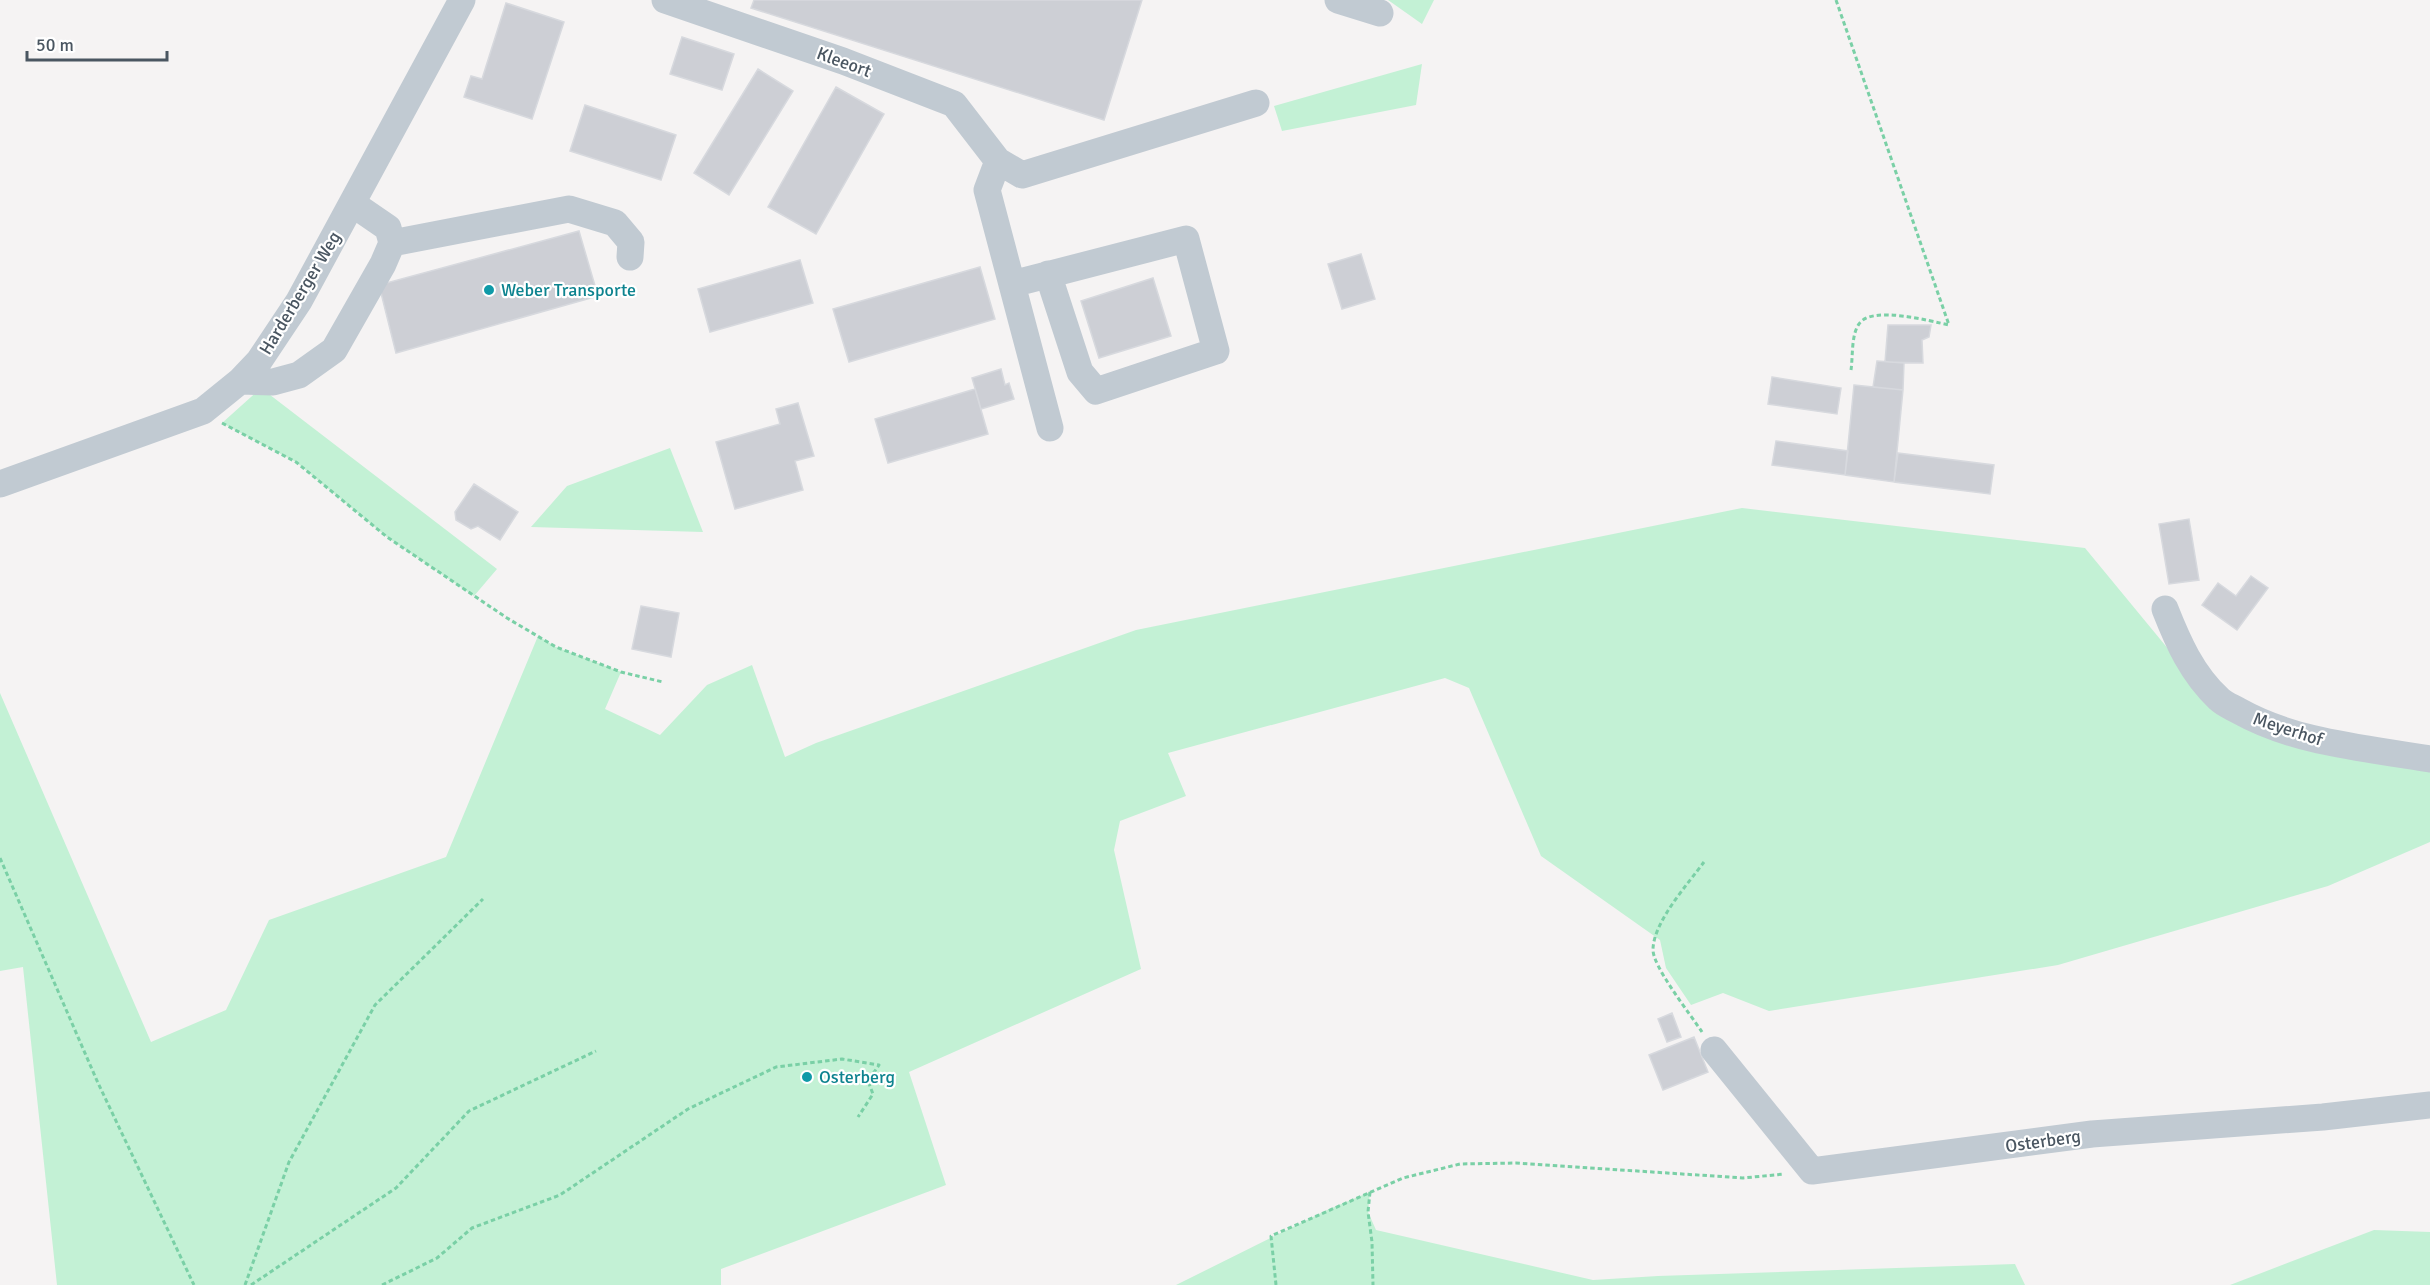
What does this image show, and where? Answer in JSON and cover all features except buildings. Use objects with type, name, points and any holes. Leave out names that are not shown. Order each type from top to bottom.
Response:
[{"type":"street","name":"Harderberger Weg","points":[[0,484],[204,411],[240,381],[259,361],[299,301],[462,0]]},
{"type":"street","name":"Kleeort","points":[[665,0],[843,61],[954,105],[998,161]]},
{"type":"street","points":[[1338,0],[1380,14]]},
{"type":"street","points":[[1050,428],[987,190],[998,161],[1022,175],[1256,103]]},
{"type":"street","points":[[240,381],[273,382],[299,375],[334,350],[383,264],[392,243],[388,228],[353,204]]},
{"type":"street","points":[[392,243],[569,209],[615,223],[631,242],[630,257]]},
{"type":"street","points":[[1012,284],[1048,274],[1186,239],[1216,351],[1096,391],[1080,372],[1048,274]]},
{"type":"street","name":"Meyerhof","points":[[2165,609],[2179,645],[2195,671],[2220,701],[2258,722],[2311,739],[2430,759]]},
{"type":"street","points":[[1714,1050],[1812,1171]]},
{"type":"street","name":"Osterberg","points":[[1812,1171],[2092,1134],[2323,1117],[2430,1106]]},
{"type":"path","points":[[1836,0],[1949,325],[1920,318],[1892,315],[1875,315],[1865,318],[1858,325],[1851,370]]},
{"type":"path","points":[[204,411],[241,434],[296,462],[387,537],[507,618],[556,647],[621,672],[663,682]]},
{"type":"path","points":[[0,858],[98,1083],[195,1285]]},
{"type":"path","points":[[1704,862],[1658,927],[1653,950],[1659,968],[1714,1050]]},
{"type":"path","points":[[245,1285],[288,1162],[375,1005],[483,899]]},
{"type":"path","points":[[251,1285],[396,1188],[469,1111],[596,1051]]},
{"type":"path","points":[[382,1285],[437,1258],[472,1227],[560,1195],[688,1109],[776,1068],[842,1059],[879,1065],[868,1081],[873,1094],[858,1117]]},
{"type":"path","points":[[1276,1285],[1271,1236],[1403,1178],[1460,1164],[1516,1163],[1743,1178],[1812,1171]]},
{"type":"path","points":[[1370,1192],[1368,1212],[1372,1242],[1373,1285]]},
{"type":"green space","points":[[1388,0],[1434,0],[1422,24]]},
{"type":"green space","points":[[1422,64],[1416,105],[1282,131],[1274,106]]},
{"type":"green space","points":[[261,388],[497,569],[474,596],[387,537],[296,462],[222,423]]},
{"type":"green space","points":[[670,448],[703,532],[531,527],[567,486]]},
{"type":"green space","points":[[1742,508],[2085,548],[2216,707],[2430,766],[2430,842],[2328,886],[2058,965],[1769,1011],[1723,993],[1691,1005],[1666,968],[1660,940],[1541,856],[1469,688],[1445,678],[1168,753],[1186,796],[1120,821],[1114,850],[1141,969],[909,1072],[946,1185],[721,1269],[721,1285],[57,1285],[23,967],[0,971],[0,693],[151,1042],[226,1010],[269,920],[446,857],[538,636],[556,647],[621,672],[605,709],[660,735],[707,685],[752,665],[785,757],[816,743],[1136,630]]},
{"type":"green space","points":[[1370,1192],[1368,1212],[1376,1230],[1593,1280],[2015,1264],[2025,1285],[1176,1285],[1327,1210]]},
{"type":"green space","points":[[2374,1230],[2430,1232],[2430,1285],[2230,1285]]},
{"type":"place","name":"Weber Transporte","points":[[489,290]]},
{"type":"place","name":"Osterberg","points":[[807,1077]]}]
